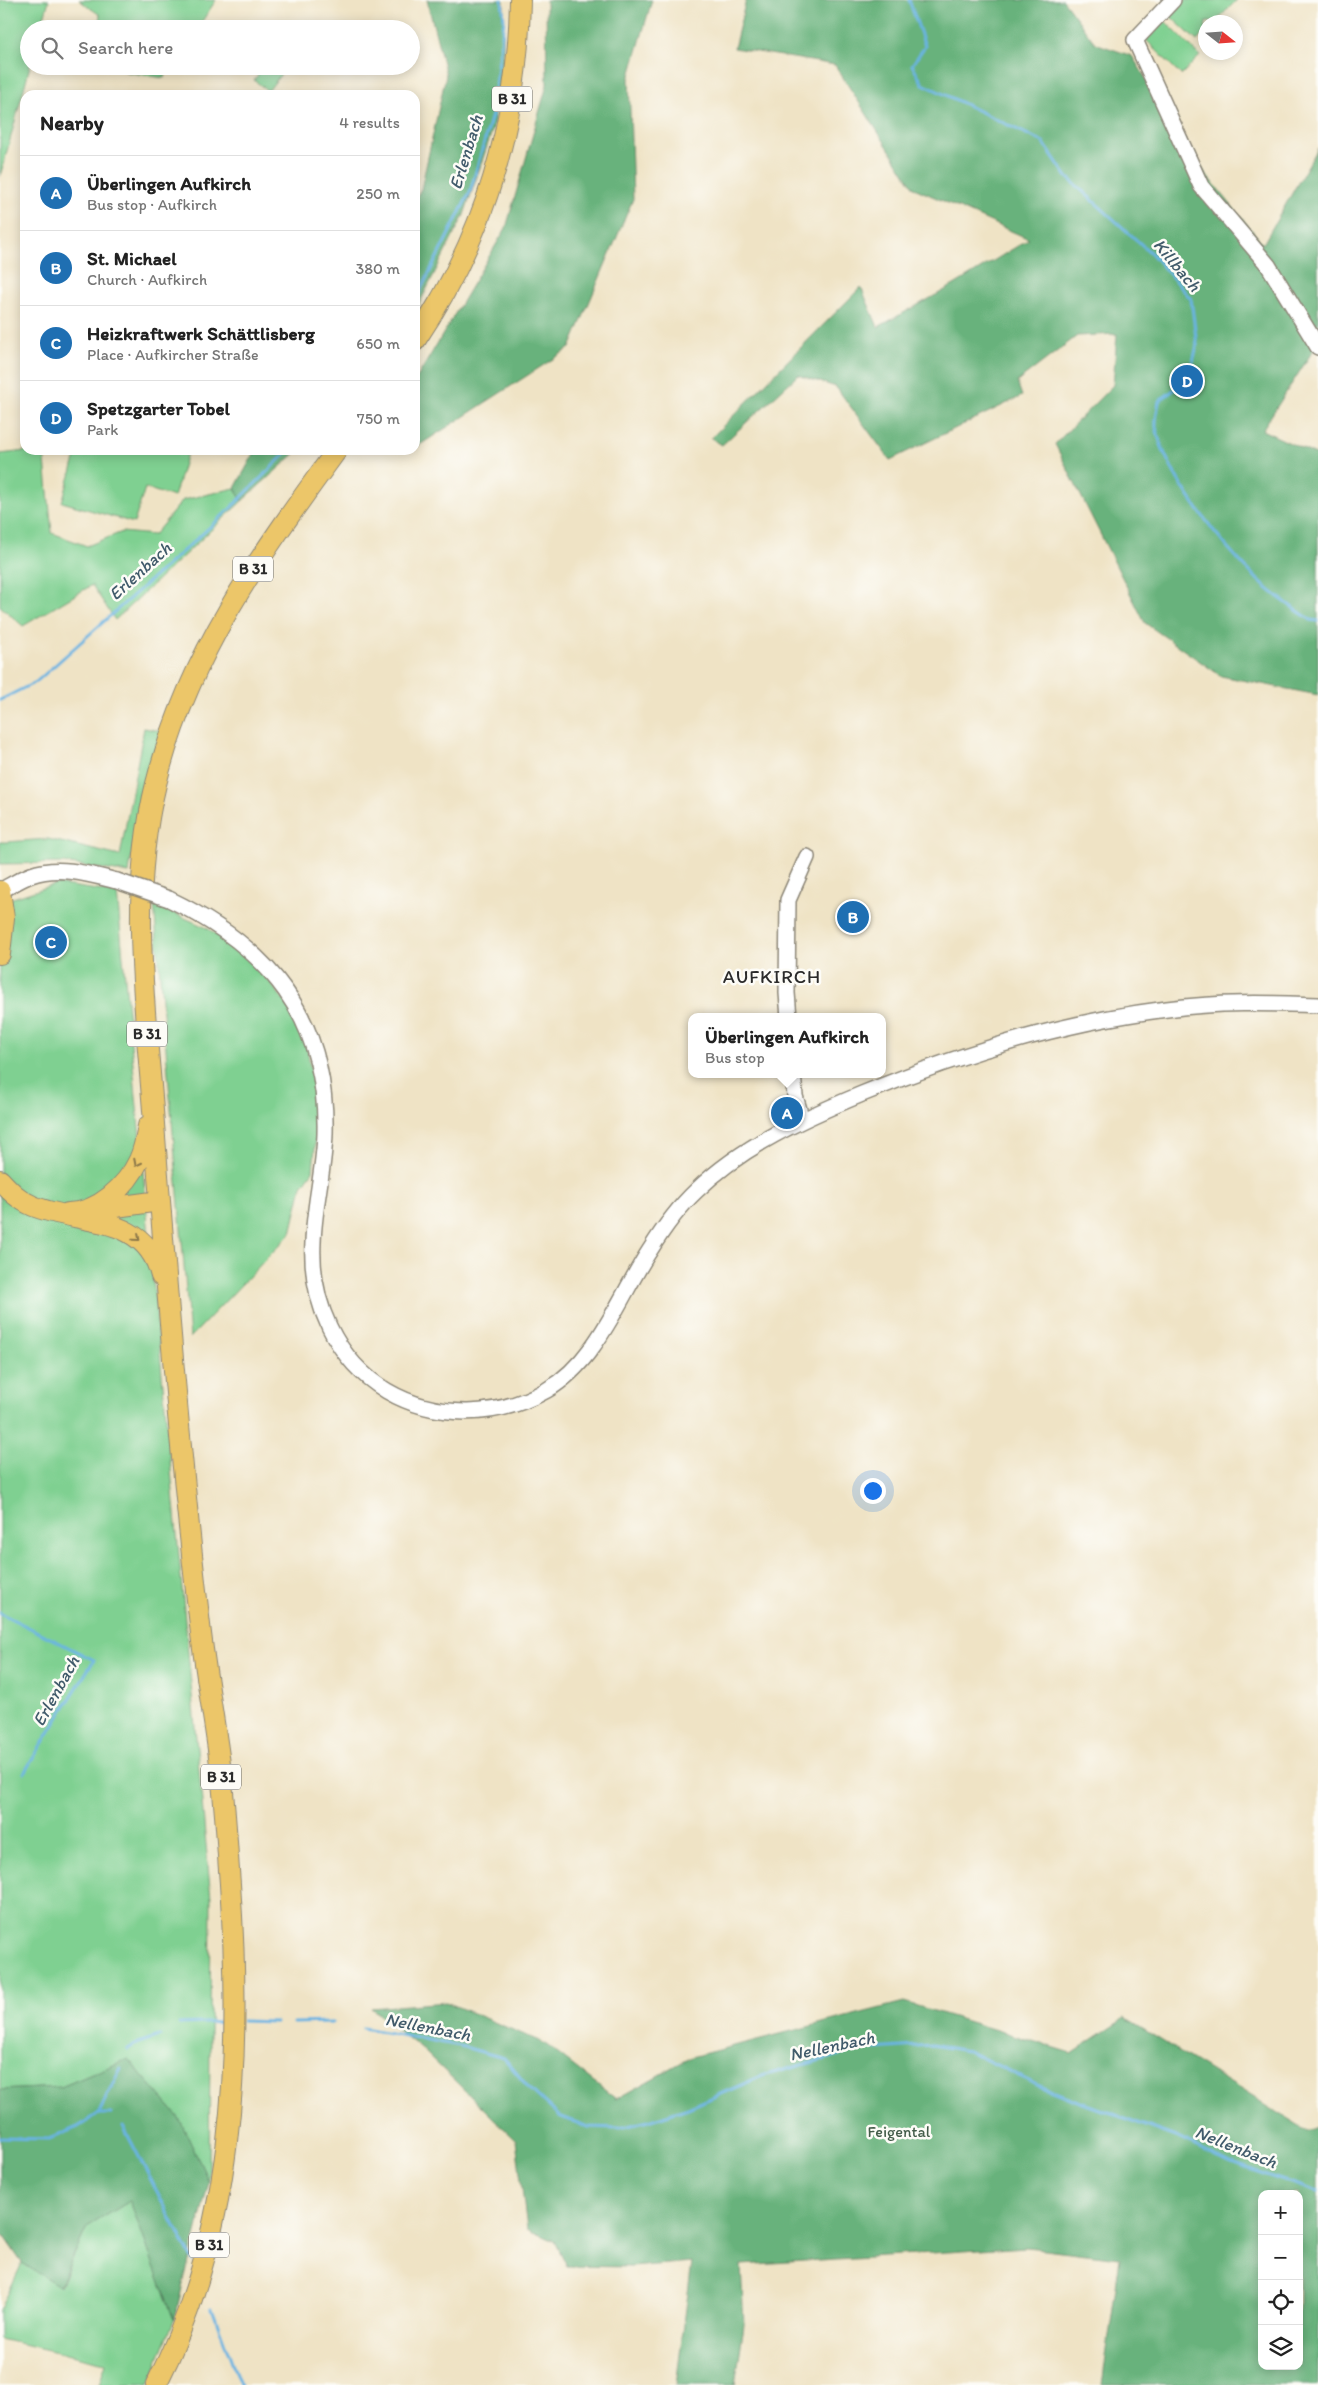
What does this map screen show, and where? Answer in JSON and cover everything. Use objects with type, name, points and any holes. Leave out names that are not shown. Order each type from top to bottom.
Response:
[{"type":"main road","name":"B 31","points":[[420,332],[460,264],[489,196],[509,115],[517,65],[520,0]]},
{"type":"main road","name":"B 31","points":[[156,2385],[180,2334],[200,2277],[222,2185],[236,2013],[235,1952],[220,1769],[200,1630],[168,1308],[153,1100],[141,969],[140,900],[149,815],[164,755],[184,696],[215,630],[262,555],[333,455]]},
{"type":"main road","points":[[0,891],[4,904],[0,954]]},
{"type":"main road","points":[[81,1215],[107,1198],[132,1173],[144,1148],[153,1100]]},
{"type":"main road","points":[[0,1180],[25,1202],[58,1213],[81,1215],[160,1206]]},
{"type":"main road","points":[[81,1215],[117,1226],[129,1232],[147,1248],[160,1271],[168,1308]]},
{"type":"street","points":[[1173,0],[1135,40],[1201,186],[1268,265],[1318,346]]},
{"type":"street","points":[[789,1013],[787,993],[788,900],[807,857]]},
{"type":"street","points":[[0,891],[29,876],[51,871],[83,873],[117,881],[169,899],[212,922],[248,949],[289,995],[308,1029],[316,1052],[323,1098],[325,1134],[313,1242],[314,1279],[323,1315],[338,1345],[361,1372],[387,1391],[417,1405],[451,1412],[495,1410],[524,1402],[553,1387],[586,1354],[606,1327],[649,1251],[669,1222],[696,1190],[751,1148],[802,1120],[907,1075],[994,1047],[1088,1023],[1171,1008],[1270,1004],[1318,1005]]},
{"type":"street","points":[[793,1078],[795,1096],[802,1120]]},
{"type":"green space","points":[[0,0],[49,0],[43,20],[20,20],[20,75],[28,75],[24,90],[20,90],[20,103],[0,177]]},
{"type":"green space","points":[[79,0],[216,0],[203,20],[100,20],[100,15]]},
{"type":"green space","points":[[427,0],[504,0],[503,60],[493,128],[464,215],[420,302],[420,191],[446,75]]},
{"type":"green space","points":[[546,0],[652,0],[629,79],[633,199],[570,348],[420,445],[420,373],[506,228],[547,85]]},
{"type":"green space","points":[[746,0],[1063,0],[1095,43],[1132,56],[1205,173],[1263,244],[1318,148],[1318,343],[1262,430],[1318,456],[1318,695],[1221,676],[1145,623],[1055,444],[1113,385],[1117,334],[1077,336],[1017,382],[1022,396],[890,460],[836,387],[798,375],[722,445],[711,438],[861,287],[878,327],[954,285],[1029,239],[914,188],[835,65],[734,48]]},
{"type":"green space","points":[[1186,0],[1237,0],[1222,15],[1198,15],[1197,41],[1170,16]]},
{"type":"green space","points":[[1165,21],[1198,54],[1198,58],[1181,75],[1146,40]]},
{"type":"green space","points":[[145,75],[166,75],[164,78]]},
{"type":"green space","points":[[258,75],[280,75],[269,90],[254,80]]},
{"type":"green space","points":[[20,452],[20,455],[44,455],[52,533],[87,546],[122,532],[154,535],[183,500],[235,488],[242,501],[115,620],[92,585],[23,626],[0,606],[0,454]]},
{"type":"green space","points":[[76,455],[187,455],[174,497],[145,488],[134,523],[62,502]]},
{"type":"green space","points":[[253,455],[293,455],[242,501],[235,488]]},
{"type":"green space","points":[[144,728],[161,731],[139,802],[129,873],[63,863],[0,864],[0,842],[48,839],[120,856]]},
{"type":"green space","points":[[57,884],[117,893],[211,1898],[209,2182],[179,2118],[128,2059],[61,2087],[0,2090],[0,902]]},
{"type":"green space","points":[[154,904],[207,928],[238,950],[269,981],[289,1007],[306,1042],[318,1112],[313,1171],[302,1186],[291,1233],[190,1338]]},
{"type":"green space","name":"Feigental","points":[[446,2002],[544,2043],[616,2099],[691,2057],[904,2002],[1072,2053],[1125,2018],[1308,2131],[1318,2127],[1318,2385],[1102,2385],[1120,2258],[1027,2247],[741,2265],[744,2325],[735,2385],[676,2385],[692,2262],[631,2267],[567,2266],[555,2241],[527,2229],[516,2140],[424,2051],[371,2008]]},
{"type":"green space","points":[[128,2059],[179,2118],[209,2182],[174,2320],[130,2201],[87,2227],[59,2286],[22,2263],[0,2231],[0,2090],[61,2087]]},
{"type":"green space","points":[[130,2201],[174,2320],[149,2385],[99,2385],[106,2363],[0,2339],[0,2311],[22,2263],[60,2286],[87,2227]]},
{"type":"waterway","name":"Erlenbach","points":[[420,291],[470,192],[492,115],[504,20],[502,0]]},
{"type":"waterway","name":"Killbach","points":[[909,0],[925,46],[912,65],[923,84],[1043,142],[1067,177],[1152,254],[1191,299],[1197,345],[1191,370],[1179,386],[1159,401],[1156,427],[1162,446],[1183,488],[1213,530],[1245,567],[1284,602],[1311,620],[1318,621]]},
{"type":"waterway","name":"Erlenbach","points":[[0,700],[36,682],[229,510],[284,455]]},
{"type":"waterway","name":"Erlenbach","points":[[0,1613],[94,1660],[24,1773]]},
{"type":"waterway","name":"Nellenbach","points":[[242,2021],[276,2022]]},
{"type":"waterway","name":"Nellenbach","points":[[179,2024],[228,2022]]},
{"type":"waterway","name":"Nellenbach","points":[[294,2023],[332,2022]]},
{"type":"waterway","name":"Nellenbach","points":[[363,2028],[460,2046],[504,2058],[528,2087],[559,2116],[588,2127],[620,2128],[648,2121],[688,2108],[762,2076],[858,2050],[932,2045],[968,2051],[1037,2085],[1179,2138],[1231,2163],[1318,2192]]},
{"type":"waterway","name":"Nellenbach","points":[[128,2049],[138,2043],[160,2036]]},
{"type":"waterway","name":"Nellenbach","points":[[0,2138],[49,2139],[78,2127],[98,2114],[121,2068]]},
{"type":"waterway","points":[[98,2114],[111,2114]]},
{"type":"waterway","points":[[123,2126],[193,2261]]},
{"type":"waterway","points":[[212,2308],[240,2385]]},
{"type":"place","name":"Spetzgarter Tobel","points":[[1187,381]]},
{"type":"place","name":"St. Michael","points":[[853,917]]},
{"type":"place","name":"Heizkraftwerk Schättlisberg","points":[[51,942]]},
{"type":"place","name":"Überlingen Aufkirch","points":[[787,1113]]},
{"type":"district","name":"AUFKIRCH","points":[[772,976]]}]
